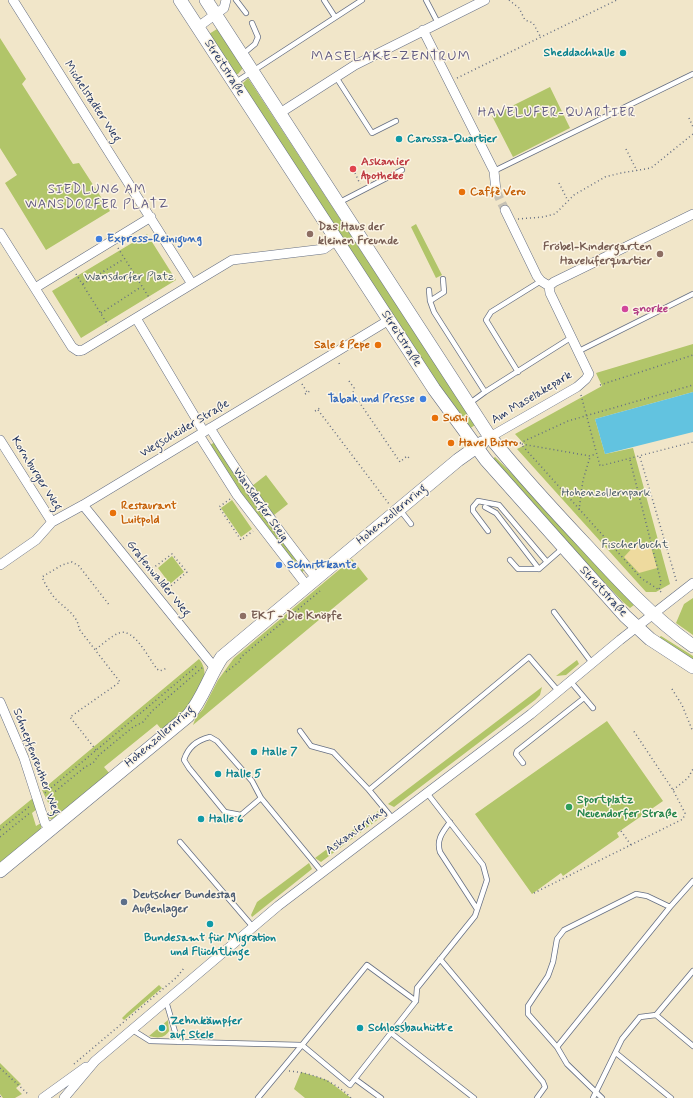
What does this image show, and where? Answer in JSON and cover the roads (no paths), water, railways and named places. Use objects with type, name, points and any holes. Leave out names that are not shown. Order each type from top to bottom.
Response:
[{"type":"main road","name":"Streitstraße","points":[[180,0],[434,389],[476,448],[563,548],[636,628],[693,667]]},
{"type":"main road","name":"Streitstraße","points":[[206,0],[338,202],[467,404],[490,437],[534,489],[653,615],[671,631],[693,646]]},
{"type":"main road","name":"Hohenzollernring","points":[[0,871],[188,716],[200,701],[212,665],[311,582],[394,507],[490,437]]},
{"type":"street","name":"Michelstadter Weg","points":[[13,0],[151,216]]},
{"type":"street","points":[[215,15],[224,8],[226,0]]},
{"type":"street","points":[[280,113],[355,65],[422,30],[485,0]]},
{"type":"street","name":"Streitstraße","points":[[198,27],[215,15]]},
{"type":"street","points":[[422,30],[450,82],[494,171],[496,191]]},
{"type":"street","points":[[505,210],[541,281],[549,286],[554,282],[693,214]]},
{"type":"street","points":[[35,288],[151,216],[192,284]]},
{"type":"street","points":[[0,233],[72,346],[78,351],[83,350],[232,260],[324,249],[337,240]]},
{"type":"street","name":"Am Maselakepark","points":[[490,437],[577,387],[589,374],[587,367],[550,293],[549,286]]},
{"type":"street","name":"Wansdorfer Steig","points":[[136,318],[204,432],[241,501],[311,582]]},
{"type":"street","name":"Wegscheider Straße","points":[[0,565],[36,540],[52,522],[83,505],[389,320]]},
{"type":"street","name":"Wansdorfer Steig","points":[[204,432],[263,510],[311,582]]},
{"type":"street","name":"Kornburger Weg","points":[[0,440],[52,522]]},
{"type":"street","name":"Grafenwalder Weg","points":[[83,505],[212,665]]},
{"type":"street","name":"Askanierring","points":[[43,1098],[95,1061],[253,927],[322,872],[559,692],[592,663],[693,583]]},
{"type":"street","name":"Schnepfenreuther Weg","points":[[0,702],[24,758],[45,823],[50,830]]},
{"type":"street","name":"Askanierring","points":[[64,1098],[95,1061]]},
{"type":"lane","points":[[236,0],[246,13]]},
{"type":"lane","points":[[324,0],[335,17]]},
{"type":"lane","points":[[234,83],[362,0]]},
{"type":"lane","points":[[426,0],[438,23]]},
{"type":"lane","points":[[241,55],[255,44],[258,38],[252,23]]},
{"type":"lane","points":[[494,171],[693,74]]},
{"type":"lane","points":[[336,78],[372,133],[396,121]]},
{"type":"lane","points":[[338,202],[402,170]]},
{"type":"lane","points":[[430,300],[444,292],[443,279]]},
{"type":"lane","points":[[518,372],[486,320],[491,312],[541,281]]},
{"type":"lane","points":[[429,290],[430,300],[434,312],[485,392]]},
{"type":"lane","points":[[578,351],[693,294]]},
{"type":"lane","points":[[467,404],[572,337]]},
{"type":"lane","points":[[488,530],[473,511],[473,507],[478,500],[499,505],[547,562]]},
{"type":"lane","points":[[486,506],[496,513],[539,569]]},
{"type":"lane","points":[[394,507],[411,524]]},
{"type":"lane","points":[[510,560],[518,569],[539,569],[563,548]]},
{"type":"lane","points":[[554,612],[592,663]]},
{"type":"lane","points":[[369,790],[529,658],[559,692]]},
{"type":"lane","points":[[571,682],[593,708]]},
{"type":"lane","points":[[523,763],[517,751],[584,698]]},
{"type":"lane","points":[[300,731],[312,746],[333,752],[393,818]]},
{"type":"lane","points":[[261,798],[241,815],[225,812],[184,760],[187,750],[201,739],[210,737],[217,741],[252,781],[261,798],[322,872]]},
{"type":"lane","points":[[131,1029],[150,1041],[302,1044],[350,1085],[416,1001],[417,988],[474,916],[487,880],[483,865],[427,792]]},
{"type":"lane","points":[[450,822],[440,836],[438,845],[440,852],[477,909]]},
{"type":"lane","points":[[180,842],[253,927]]},
{"type":"lane","points":[[557,1047],[670,906],[693,881]]},
{"type":"lane","points":[[602,1098],[566,1064],[557,1047],[528,1014],[528,1006],[548,976],[554,962],[557,939],[564,930],[636,894],[647,896],[670,906]]},
{"type":"lane","points":[[440,959],[543,1082],[545,1086],[537,1098]]},
{"type":"lane","points":[[258,1098],[367,965],[416,1001]]},
{"type":"lane","points":[[593,1098],[622,1039],[640,1017],[656,1015],[693,971]]},
{"type":"lane","points":[[689,976],[693,980]]},
{"type":"lane","points":[[166,1000],[178,1042]]},
{"type":"lane","points":[[656,1015],[693,1046]]},
{"type":"lane","points":[[391,1033],[474,1098]]},
{"type":"lane","points":[[616,1053],[671,1098]]},
{"type":"lane","points":[[355,1079],[381,1098]]},
{"type":"water","points":[[693,392],[693,432],[605,454],[595,419]]},
{"type":"tunnel","points":[[496,191],[505,210]]},
{"type":"place","name":"Sheddachhalle","points":[[623,53]]},
{"type":"place","name":"Carossa-Quartier","points":[[399,139]]},
{"type":"place","name":"Askanier Apotheke","points":[[353,169]]},
{"type":"place","name":"Caffè Vero","points":[[462,192]]},
{"type":"place","name":"Das Haus der kleinen Freunde","points":[[310,234]]},
{"type":"place","name":"Express-Reinigung","points":[[99,239]]},
{"type":"place","name":"Fröbel-Kindergarten Haveluferquartier","points":[[660,254]]},
{"type":"place","name":"qnorke","points":[[625,309]]},
{"type":"place","name":"Sale é Pepe","points":[[378,345]]},
{"type":"place","name":"Tabak und Presse","points":[[423,399]]},
{"type":"place","name":"Sushi","points":[[435,418]]},
{"type":"place","name":"Havel Bistro","points":[[451,443]]},
{"type":"place","name":"Restaurant Luitpold","points":[[113,513]]},
{"type":"place","name":"Schnittkante","points":[[279,565]]},
{"type":"place","name":"EKT - Die Knöpfe","points":[[243,616]]},
{"type":"place","name":"Halle 7","points":[[254,752]]},
{"type":"place","name":"Halle 5","points":[[218,774]]},
{"type":"place","name":"Sportplatz Neuendorfer Straße","points":[[569,807]]},
{"type":"place","name":"Halle 6","points":[[201,819]]},
{"type":"place","name":"Deutscher Bundestag Außenlager","points":[[124,902]]},
{"type":"place","name":"Bundesamt für Migration und Flüchtlinge","points":[[210,924]]},
{"type":"place","name":"Zehnkämpfer auf Stele","points":[[162,1028]]},
{"type":"place","name":"Schlossbauhütte","points":[[360,1028]]},
{"type":"district","name":"MASELAKE-ZENTRUM","points":[[391,57]]},
{"type":"district","name":"HAVELUFER-QUARTIER","points":[[557,113]]},
{"type":"district","name":"SIEDLUNG AM WANSDORFER PLATZ","points":[[97,198]]},
{"type":"park label","name":"Wansdorfer Platz","points":[[129,277]]},
{"type":"park label","name":"Hohenzollernpark","points":[[606,493]]},
{"type":"park label","name":"Fischerbucht","points":[[635,545]]}]
